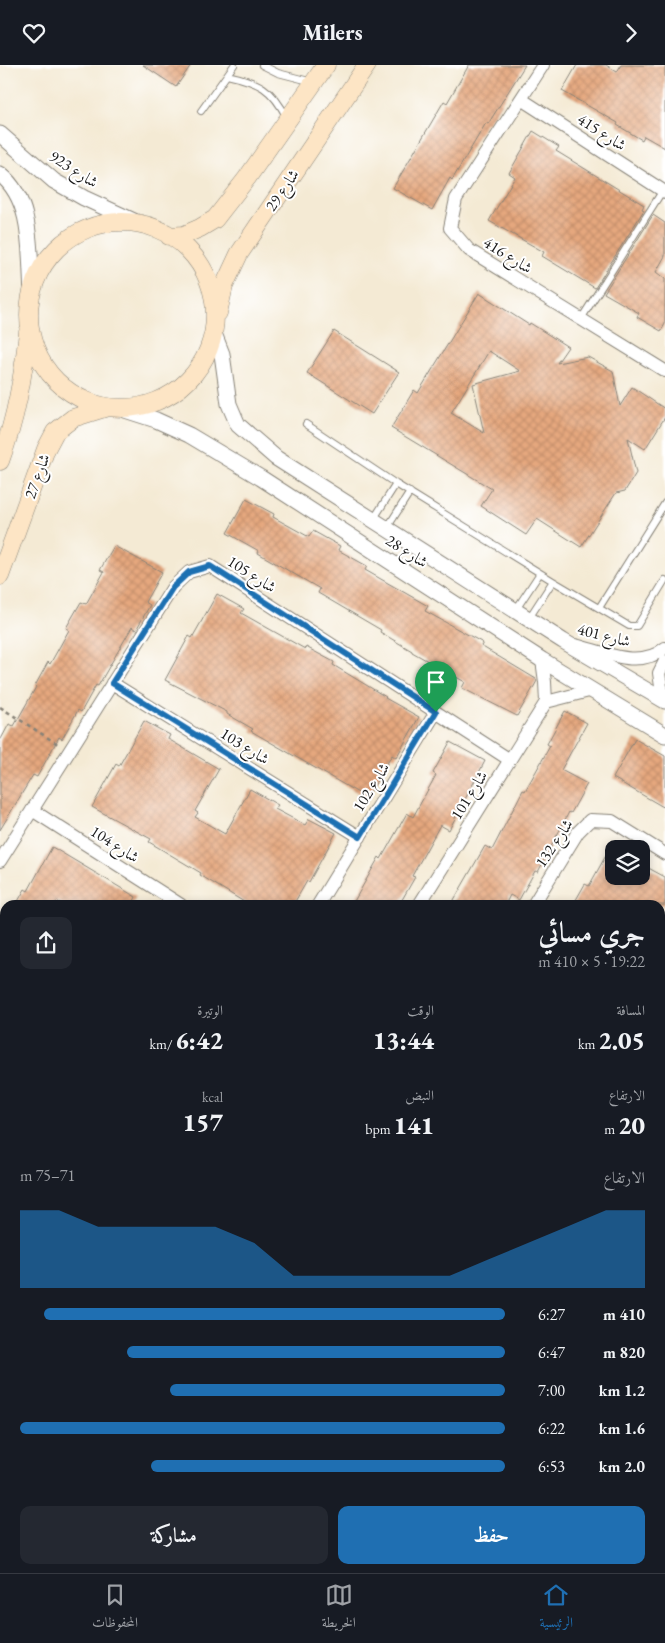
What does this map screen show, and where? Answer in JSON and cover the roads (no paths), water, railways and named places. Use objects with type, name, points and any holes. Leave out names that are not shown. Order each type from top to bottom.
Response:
[{"type":"main road","points":[[169,236],[184,235],[200,229],[215,219],[247,178],[326,65]]},
{"type":"main road","name":"شارع 29","points":[[116,408],[157,401],[188,382],[207,355],[224,286],[238,254],[367,65]]},
{"type":"main road","points":[[0,461],[14,420],[24,374],[32,293],[47,261],[70,237],[102,224],[136,223],[169,236],[196,257],[210,287],[214,327]]},
{"type":"main road","points":[[28,326],[40,359],[60,386],[91,403],[116,408]]},
{"type":"main road","name":"شارع 27","points":[[0,577],[46,449],[55,432],[73,418],[116,408]]},
{"type":"street","name":"شارع 416","points":[[542,65],[456,199],[450,228],[469,251],[665,371]]},
{"type":"street","name":"شارع 415","points":[[521,99],[664,190]]},
{"type":"street","name":"شارع 923","points":[[0,133],[54,181],[84,199],[136,223]]},
{"type":"street","points":[[0,174],[18,195],[25,211],[32,293]]},
{"type":"street","name":"شارع 28","points":[[214,327],[222,354],[229,404],[238,425],[276,458],[563,641],[664,700]]},
{"type":"street","name":"شارع 28","points":[[116,408],[156,420],[189,435],[262,477],[542,660],[665,735]]},
{"type":"street","name":"شارع 105","points":[[0,861],[173,587],[189,572],[210,566],[510,760]]},
{"type":"street","name":"شارع 401","points":[[563,641],[632,660],[646,659],[660,653],[665,648]]},
{"type":"street","points":[[542,660],[546,702],[593,690]]},
{"type":"street","points":[[664,700],[659,673],[665,661]]},
{"type":"street","name":"شارع 103","points":[[112,683],[360,837]]},
{"type":"street","name":"شارع 101","points":[[422,900],[546,702]]},
{"type":"street","name":"شارع 102","points":[[321,900],[436,712]]},
{"type":"street","name":"شارع 104","points":[[32,810],[173,900]]},
{"type":"street","name":"شارع 132","points":[[536,900],[578,832],[590,820],[612,821],[665,854]]},
{"type":"lane","points":[[202,111],[234,65]]},
{"type":"lane","points":[[262,65],[278,73],[314,82]]},
{"type":"lane","points":[[227,75],[249,80],[262,87],[278,101],[288,119]]},
{"type":"lane","points":[[580,319],[664,190]]},
{"type":"lane","points":[[306,424],[396,484],[629,626],[637,626],[665,580]]},
{"type":"lane","points":[[373,520],[396,484]]},
{"type":"lane","points":[[387,529],[410,492]]},
{"type":"lane","points":[[599,608],[665,503]]},
{"type":"lane","points":[[515,611],[540,573]]},
{"type":"lane","points":[[528,619],[553,581]]}]
